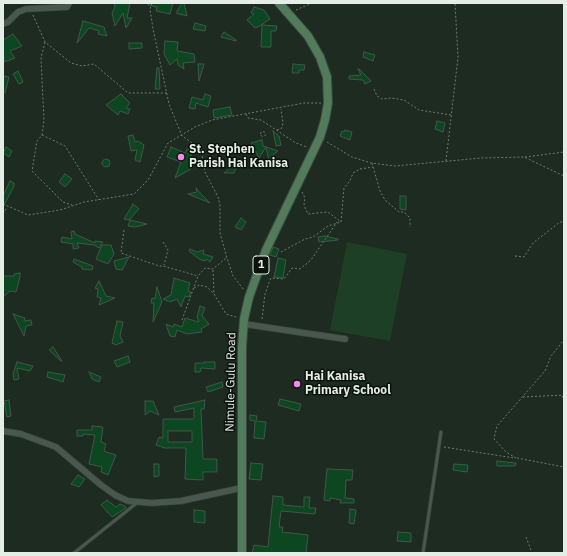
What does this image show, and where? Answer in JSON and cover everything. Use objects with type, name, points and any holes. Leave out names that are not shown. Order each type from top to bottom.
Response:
[{"type":"main road","name":"Nimule-Gulu Road","points":[[242,553],[242,347],[244,322],[249,297],[266,250],[320,137],[328,103],[327,77],[320,57],[308,36],[280,3]]},
{"type":"street","points":[[3,24],[8,22],[18,12],[29,8],[67,7],[69,3]]},
{"type":"street","points":[[244,322],[345,338]]},
{"type":"street","points":[[3,431],[21,434],[56,447],[115,495],[128,501],[152,503],[181,501],[241,488]]},
{"type":"lane","points":[[423,553],[441,432]]},
{"type":"lane","points":[[74,553],[138,502]]},
{"type":"path","points":[[152,3],[150,9],[152,29],[169,104],[182,136],[201,149],[205,172],[218,197],[220,205],[220,233],[227,258],[233,276],[249,297]]},
{"type":"path","points":[[290,14],[301,6],[312,3]]},
{"type":"path","points":[[446,162],[458,57],[455,3]]},
{"type":"path","points":[[29,8],[45,42],[71,63],[82,66],[94,64],[128,93],[167,93]]},
{"type":"path","points":[[45,42],[40,58],[44,121],[42,135],[37,141],[32,171],[63,202],[73,206]]},
{"type":"path","points":[[374,89],[377,96],[382,100],[391,98],[404,100],[419,110],[452,116]]},
{"type":"path","points":[[3,204],[28,215],[60,210],[99,200],[134,194],[148,180],[168,143],[195,127],[212,120],[304,103],[328,103]]},
{"type":"path","points":[[276,130],[282,128],[283,123],[280,108]]},
{"type":"path","points":[[246,114],[248,118],[261,120],[296,143],[314,150]]},
{"type":"path","points":[[42,135],[65,146],[99,200]]},
{"type":"path","points":[[320,137],[352,157],[371,163],[395,166],[524,157],[564,152]]},
{"type":"path","points":[[524,157],[564,176]]},
{"type":"path","points":[[371,163],[380,191],[386,200],[399,212],[404,212],[410,218],[410,227]]},
{"type":"path","points":[[341,222],[344,188],[350,181],[353,173],[360,169],[373,167]]},
{"type":"path","points":[[295,188],[302,191],[305,198],[304,206],[308,214],[328,212],[341,222]]},
{"type":"path","points":[[3,230],[4,214],[8,206]]},
{"type":"path","points":[[260,323],[270,280],[272,278],[284,279],[292,268],[300,269],[311,260],[337,222]]},
{"type":"path","points":[[281,252],[305,239],[313,237],[328,226],[341,222]]},
{"type":"path","points":[[515,256],[524,257],[533,243],[560,222],[564,222]]},
{"type":"path","points":[[124,230],[121,253],[159,266],[198,276]]},
{"type":"path","points":[[163,242],[168,250],[166,263],[163,266]]},
{"type":"path","points":[[182,320],[198,276],[205,268],[213,269],[227,258]]},
{"type":"path","points":[[213,269],[214,294]]},
{"type":"path","points":[[193,289],[199,285],[207,287],[214,294],[226,314],[244,322]]},
{"type":"path","points":[[516,458],[506,452],[494,439],[497,426],[522,397],[531,389],[545,371],[551,356],[564,340]]},
{"type":"path","points":[[522,397],[564,395]]},
{"type":"path","points":[[562,396],[564,400],[564,411]]},
{"type":"path","points":[[439,446],[564,467]]},
{"type":"path","points":[[526,537],[532,553]]},
{"type":"green space","points":[[347,242],[407,254],[390,341],[330,330]]},
{"type":"building","points":[[114,3],[130,3],[127,18],[132,18],[126,28],[123,13],[115,26],[112,13],[115,7]]},
{"type":"building","points":[[148,3],[173,3],[170,14],[156,11],[157,7],[148,5]]},
{"type":"building","points":[[182,3],[184,3],[187,16],[176,13]]},
{"type":"building","points":[[254,7],[264,10],[270,19],[255,28],[247,20],[254,14],[251,13]]},
{"type":"building","points":[[83,21],[104,27],[107,36],[98,34],[99,31],[89,28],[77,43]]},
{"type":"building","points":[[195,23],[206,26],[205,31],[193,29]]},
{"type":"building","points":[[262,25],[277,26],[276,31],[271,31],[271,47],[261,47]]},
{"type":"building","points":[[224,32],[236,40],[236,41],[221,37]]},
{"type":"building","points":[[13,34],[22,46],[10,51],[15,58],[4,62],[3,40]]},
{"type":"building","points":[[165,41],[178,42],[177,51],[194,54],[195,62],[183,63],[184,69],[178,65],[177,59],[170,65],[164,54]]},
{"type":"building","points":[[129,43],[142,43],[142,48],[129,49]]},
{"type":"building","points":[[364,52],[375,55],[373,61],[363,57]]},
{"type":"building","points":[[198,64],[204,64],[199,81]]},
{"type":"building","points":[[293,64],[305,65],[304,70],[299,70],[299,73],[292,73]]},
{"type":"building","points":[[157,68],[159,68],[160,89],[155,89]]},
{"type":"building","points":[[358,69],[371,81],[365,84],[363,80],[349,79],[349,76],[361,75]]},
{"type":"building","points":[[18,71],[23,82],[19,84],[13,74]]},
{"type":"building","points":[[4,76],[9,77],[5,93],[3,93]]},
{"type":"building","points":[[121,94],[130,103],[126,108],[130,109],[128,114],[120,111],[118,115],[106,105]]},
{"type":"building","points":[[205,94],[211,96],[208,107],[196,103],[195,109],[189,108],[192,97],[203,100]]},
{"type":"building","points":[[230,107],[232,115],[214,118],[213,110]]},
{"type":"building","points":[[437,121],[445,123],[443,132],[435,129]]},
{"type":"building","points":[[345,130],[352,132],[350,140],[340,136],[342,131],[344,132]]},
{"type":"building","points":[[273,131],[279,136],[281,145],[276,146]]},
{"type":"building","points":[[133,135],[135,142],[138,141],[144,145],[140,162],[135,160],[137,150],[131,151],[128,136]]},
{"type":"building","points":[[262,140],[263,146],[266,147],[259,158],[251,143]]},
{"type":"building","points":[[6,147],[12,151],[9,157],[3,153]]},
{"type":"building","name":"St. Stephen Parish Hai Kanisa","points":[[171,147],[185,153],[187,149],[192,151],[191,155],[195,161],[191,169],[175,178],[181,162],[167,157]]},
{"type":"building","points":[[266,147],[278,151],[273,155],[269,162]]},
{"type":"building","points":[[104,159],[108,159],[110,163],[108,167],[104,167],[102,165],[102,161]]},
{"type":"building","points":[[232,161],[238,163],[234,173],[224,173],[231,167]]},
{"type":"building","points":[[65,174],[72,179],[65,187],[59,182]]},
{"type":"building","points":[[10,181],[14,183],[14,186],[3,207],[3,196]]},
{"type":"building","points":[[196,188],[210,203],[188,194],[197,192]]},
{"type":"building","points":[[400,196],[406,196],[406,210],[400,209]]},
{"type":"building","points":[[133,204],[139,209],[129,220],[124,219]]},
{"type":"building","points":[[241,218],[246,222],[241,230],[235,227]]},
{"type":"building","points":[[130,220],[147,224],[135,227],[128,226]]},
{"type":"building","points":[[74,231],[75,234],[95,243],[95,241],[103,242],[99,248],[94,245],[77,243],[79,248],[73,249],[73,244],[61,242],[62,237],[72,239],[71,232]]},
{"type":"building","points":[[325,236],[338,240],[319,242],[318,237]]},
{"type":"building","points":[[102,245],[111,245],[114,254],[108,264],[96,259]]},
{"type":"building","points":[[273,247],[279,249],[276,257],[270,255]]},
{"type":"building","points":[[190,249],[197,252],[204,250],[203,254],[213,257],[210,262],[206,259],[205,261],[199,259],[189,251]]},
{"type":"building","points":[[129,257],[122,270],[116,269],[114,261]]},
{"type":"building","points":[[278,258],[286,260],[283,278],[274,277]]},
{"type":"building","points":[[74,259],[93,266],[92,270],[82,269],[82,267],[73,262]]},
{"type":"building","points":[[20,273],[16,292],[10,291],[3,297],[3,276],[14,276],[14,274]]},
{"type":"building","points":[[174,278],[190,283],[188,291],[191,292],[189,297],[185,296],[181,307],[177,299],[170,302],[163,299],[171,295]]},
{"type":"building","points":[[99,281],[106,296],[115,298],[99,305],[101,298],[97,297],[98,289],[95,288]]},
{"type":"building","points":[[157,287],[162,302],[153,322],[154,303],[151,303],[152,298],[155,299]]},
{"type":"building","points":[[200,306],[205,308],[202,316],[209,324],[201,329],[202,332],[187,334],[177,330],[175,337],[170,336],[166,324],[173,327],[174,324],[182,327],[185,318],[199,322],[197,317]]},
{"type":"building","points":[[13,314],[25,318],[24,321],[31,320],[32,325],[26,326],[24,336]]},
{"type":"building","points":[[117,321],[123,322],[120,336],[123,342],[116,345],[112,343]]},
{"type":"building","points":[[53,347],[62,361],[49,350]]},
{"type":"building","points":[[128,356],[130,362],[117,367],[114,361]]},
{"type":"building","points":[[17,362],[33,366],[30,371],[17,368],[19,379],[14,380],[13,374]]},
{"type":"building","points":[[215,362],[215,369],[201,368],[200,372],[195,372],[195,363]]},
{"type":"building","points":[[48,372],[65,375],[63,382],[47,377]]},
{"type":"building","points":[[89,372],[101,377],[99,382],[92,379]]},
{"type":"building","points":[[222,382],[223,387],[208,392],[206,387]]},
{"type":"building","points":[[280,399],[301,404],[299,411],[278,405]]},
{"type":"building","points":[[9,400],[11,416],[7,417],[4,401]]},
{"type":"building","points":[[205,400],[204,409],[201,409],[203,459],[217,459],[217,472],[203,472],[203,480],[185,479],[186,448],[165,448],[156,445],[159,437],[163,438],[163,419],[194,419],[194,408],[175,412],[174,407]],"holes":[[[168,431],[192,431],[192,442],[168,442]]]},
{"type":"building","points":[[145,401],[153,401],[159,415],[150,411],[145,415]]},
{"type":"building","points":[[250,415],[257,416],[256,421],[266,422],[264,439],[254,438],[255,421],[250,420]]},
{"type":"building","points":[[92,426],[103,427],[101,442],[106,444],[104,451],[116,455],[108,475],[101,472],[102,467],[89,464],[95,435],[83,434],[83,436],[77,436],[77,430],[92,430]]},
{"type":"building","points":[[497,461],[516,463],[515,466],[497,466]]},
{"type":"building","points":[[251,463],[263,464],[261,480],[249,479]]},
{"type":"building","points":[[154,464],[159,464],[159,476],[154,477]]},
{"type":"building","points":[[454,464],[468,465],[467,472],[453,470]]},
{"type":"building","points":[[327,469],[353,470],[352,480],[346,480],[345,498],[354,499],[354,503],[340,503],[341,500],[330,498],[330,501],[324,500]]},
{"type":"building","points":[[78,475],[85,479],[79,487],[71,484]]},
{"type":"building","points":[[273,496],[283,497],[283,505],[304,507],[304,497],[310,497],[309,508],[316,508],[315,514],[281,511],[279,527],[283,527],[282,532],[308,535],[306,553],[252,553],[254,545],[268,547]]},
{"type":"building","points":[[107,500],[116,507],[120,504],[126,508],[112,517],[101,505]]},
{"type":"building","points":[[350,509],[356,510],[354,524],[349,523]]},
{"type":"building","points":[[194,510],[205,511],[205,523],[194,522]]},
{"type":"building","points":[[398,532],[411,533],[411,542],[397,541]]},
{"type":"place","name":"St. Stephen Parish Hai Kanisa","points":[[181,157]]},
{"type":"place","name":"Hai Kanisa Primary School","points":[[297,384]]}]
